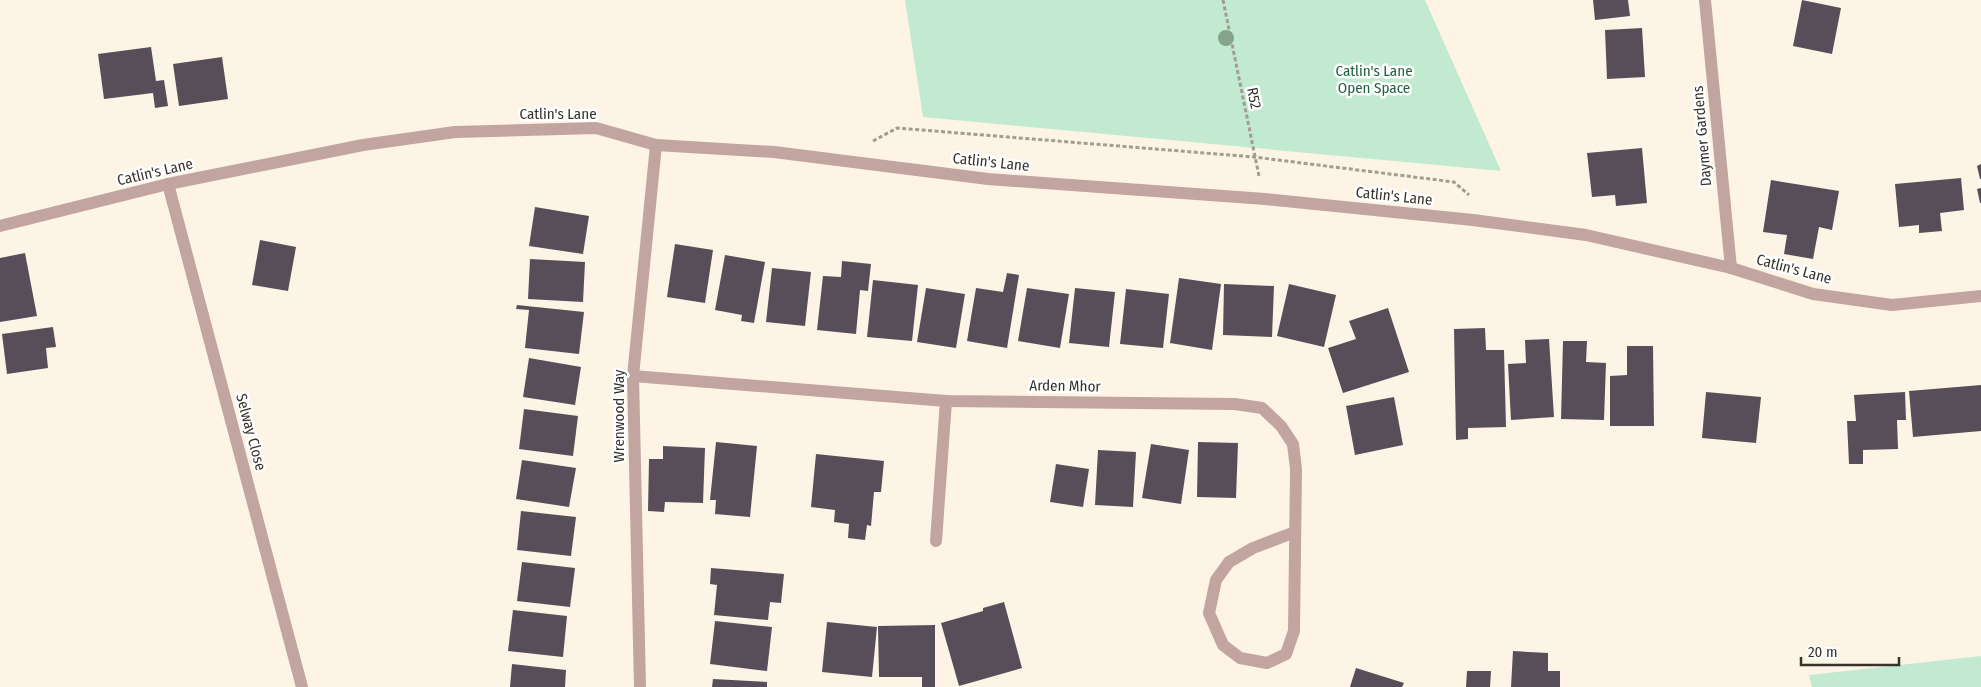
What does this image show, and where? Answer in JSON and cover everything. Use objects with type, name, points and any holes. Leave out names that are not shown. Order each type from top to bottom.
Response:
[{"type":"street","name":"Daymer Gardens","points":[[1705,0],[1731,268]]},
{"type":"street","name":"Catlin's Lane","points":[[0,226],[168,184],[363,145],[455,132],[596,128],[656,145],[774,152],[988,179],[1265,199],[1586,235],[1731,268],[1813,294],[1892,305],[1981,296]]},
{"type":"street","name":"Wrenwood Way","points":[[640,687],[633,376],[656,145]]},
{"type":"street","name":"Selway Close","points":[[168,184],[302,687]]},
{"type":"street","name":"Arden Mhor","points":[[633,376],[946,401],[1235,404],[1262,408],[1281,426],[1293,444],[1296,469],[1294,631],[1286,654],[1267,663],[1240,658],[1223,645],[1209,613],[1216,580],[1229,562],[1253,548],[1295,532]]},
{"type":"street","points":[[936,541],[946,401]]},
{"type":"path","name":"R52","points":[[1223,0],[1254,157],[1265,199]]},
{"type":"path","points":[[871,142],[897,128],[1254,157],[1454,182],[1501,224]]},
{"type":"green space","name":"Catlin's Lane Open Space","points":[[905,0],[1425,0],[1501,171],[923,117]]},
{"type":"green space","points":[[1981,656],[1981,687],[1812,687],[1809,675]]},
{"type":"building","points":[[1593,0],[1628,0],[1630,16],[1595,20]]},
{"type":"building","points":[[1802,0],[1841,8],[1832,54],[1793,46]]},
{"type":"building","points":[[1642,28],[1645,77],[1607,79],[1605,30]]},
{"type":"building","points":[[151,47],[156,81],[164,80],[168,106],[155,108],[153,93],[104,99],[98,54]]},
{"type":"building","points":[[222,57],[228,99],[179,106],[173,64]]},
{"type":"building","points":[[1642,148],[1647,203],[1616,206],[1615,195],[1592,197],[1587,153]]},
{"type":"building","points":[[1981,164],[1981,179],[1980,179],[1977,166]]},
{"type":"building","points":[[1961,178],[1964,210],[1940,213],[1942,231],[1919,233],[1919,225],[1899,227],[1895,184]]},
{"type":"building","points":[[1771,180],[1839,191],[1832,230],[1819,227],[1813,259],[1784,254],[1787,235],[1763,232]]},
{"type":"building","points":[[1981,188],[1981,203],[1980,203],[1977,189]]},
{"type":"building","points":[[535,207],[589,216],[583,254],[529,246]]},
{"type":"building","points":[[260,240],[296,247],[288,291],[252,285]]},
{"type":"building","points":[[675,244],[713,250],[705,303],[667,297]]},
{"type":"building","points":[[25,253],[37,316],[0,322],[0,258]]},
{"type":"building","points":[[725,255],[765,262],[754,323],[741,321],[742,315],[715,310]]},
{"type":"building","points":[[530,259],[585,262],[583,302],[528,299]]},
{"type":"building","points":[[842,261],[871,264],[868,291],[860,290],[856,334],[817,330],[823,276],[841,277]]},
{"type":"building","points":[[772,268],[811,272],[805,326],[766,322]]},
{"type":"building","points":[[1007,273],[1019,275],[1007,348],[967,341],[976,288],[1003,292]]},
{"type":"building","points":[[1179,278],[1221,284],[1212,350],[1170,343]]},
{"type":"building","points":[[873,280],[918,285],[912,341],[867,337]]},
{"type":"building","points":[[1224,284],[1274,286],[1272,337],[1223,335]]},
{"type":"building","points":[[1289,284],[1336,295],[1324,347],[1277,336]]},
{"type":"building","points":[[926,288],[965,294],[956,348],[917,342]]},
{"type":"building","points":[[1027,288],[1069,294],[1060,348],[1018,341]]},
{"type":"building","points":[[1075,288],[1115,292],[1109,347],[1069,343]]},
{"type":"building","points":[[1126,289],[1169,294],[1163,348],[1120,344]]},
{"type":"building","points":[[517,305],[584,312],[579,354],[525,348],[529,310],[516,309]]},
{"type":"building","points":[[1388,308],[1409,372],[1343,393],[1328,348],[1356,339],[1349,321]]},
{"type":"building","points":[[53,327],[56,347],[46,348],[48,368],[7,374],[2,334]]},
{"type":"building","points":[[1485,328],[1486,350],[1504,350],[1506,427],[1468,428],[1468,439],[1456,440],[1454,329]]},
{"type":"building","points":[[1549,339],[1554,417],[1511,420],[1508,364],[1526,363],[1525,340]]},
{"type":"building","points":[[1563,341],[1587,341],[1586,362],[1606,363],[1604,420],[1561,419]]},
{"type":"building","points":[[1627,346],[1653,346],[1654,426],[1610,426],[1610,376],[1627,375]]},
{"type":"building","points":[[529,358],[581,367],[575,405],[523,397]]},
{"type":"building","points":[[1981,385],[1981,431],[1913,437],[1909,391]]},
{"type":"building","points":[[1706,392],[1761,397],[1756,443],[1702,438]]},
{"type":"building","points":[[1905,392],[1906,420],[1897,420],[1898,449],[1863,450],[1863,464],[1849,464],[1847,421],[1856,421],[1854,395]]},
{"type":"building","points":[[1394,397],[1403,445],[1355,455],[1346,406]]},
{"type":"building","points":[[524,409],[578,416],[573,456],[519,449]]},
{"type":"building","points":[[716,442],[757,446],[750,517],[715,514],[716,500],[710,500]]},
{"type":"building","points":[[1198,442],[1238,443],[1236,498],[1197,497]]},
{"type":"building","points":[[1151,444],[1189,450],[1181,504],[1142,498]]},
{"type":"building","points":[[663,446],[705,448],[703,503],[665,502],[664,512],[648,511],[649,459],[663,459]]},
{"type":"building","points":[[1098,450],[1136,452],[1133,507],[1095,505]]},
{"type":"building","points":[[816,454],[884,461],[881,492],[874,492],[871,526],[867,525],[865,540],[848,538],[849,524],[834,522],[835,510],[811,507]]},
{"type":"building","points":[[522,460],[576,468],[569,507],[516,499]]},
{"type":"building","points":[[1056,464],[1089,469],[1083,507],[1050,502]]},
{"type":"building","points":[[521,511],[576,517],[571,556],[517,550]]},
{"type":"building","points":[[522,562],[575,568],[570,607],[517,601]]},
{"type":"building","points":[[711,568],[784,574],[781,603],[770,602],[768,620],[714,615],[717,585],[710,584]]},
{"type":"building","points":[[1004,602],[1022,668],[959,686],[941,623],[983,611],[983,608]]},
{"type":"building","points":[[513,610],[567,616],[563,657],[508,651]]},
{"type":"building","points":[[715,621],[772,627],[767,671],[710,664]]},
{"type":"building","points":[[827,622],[877,627],[872,677],[822,672]]},
{"type":"building","points":[[935,625],[935,687],[922,687],[922,677],[879,677],[878,626]]},
{"type":"building","points":[[1513,651],[1548,653],[1548,671],[1560,671],[1560,687],[1511,687]]},
{"type":"building","points":[[512,664],[566,670],[565,687],[510,687]]},
{"type":"building","points":[[1356,668],[1404,683],[1402,687],[1350,687]]},
{"type":"building","points":[[1467,671],[1491,671],[1490,687],[1466,687]]},
{"type":"building","points":[[713,679],[767,682],[767,687],[712,687]]}]
